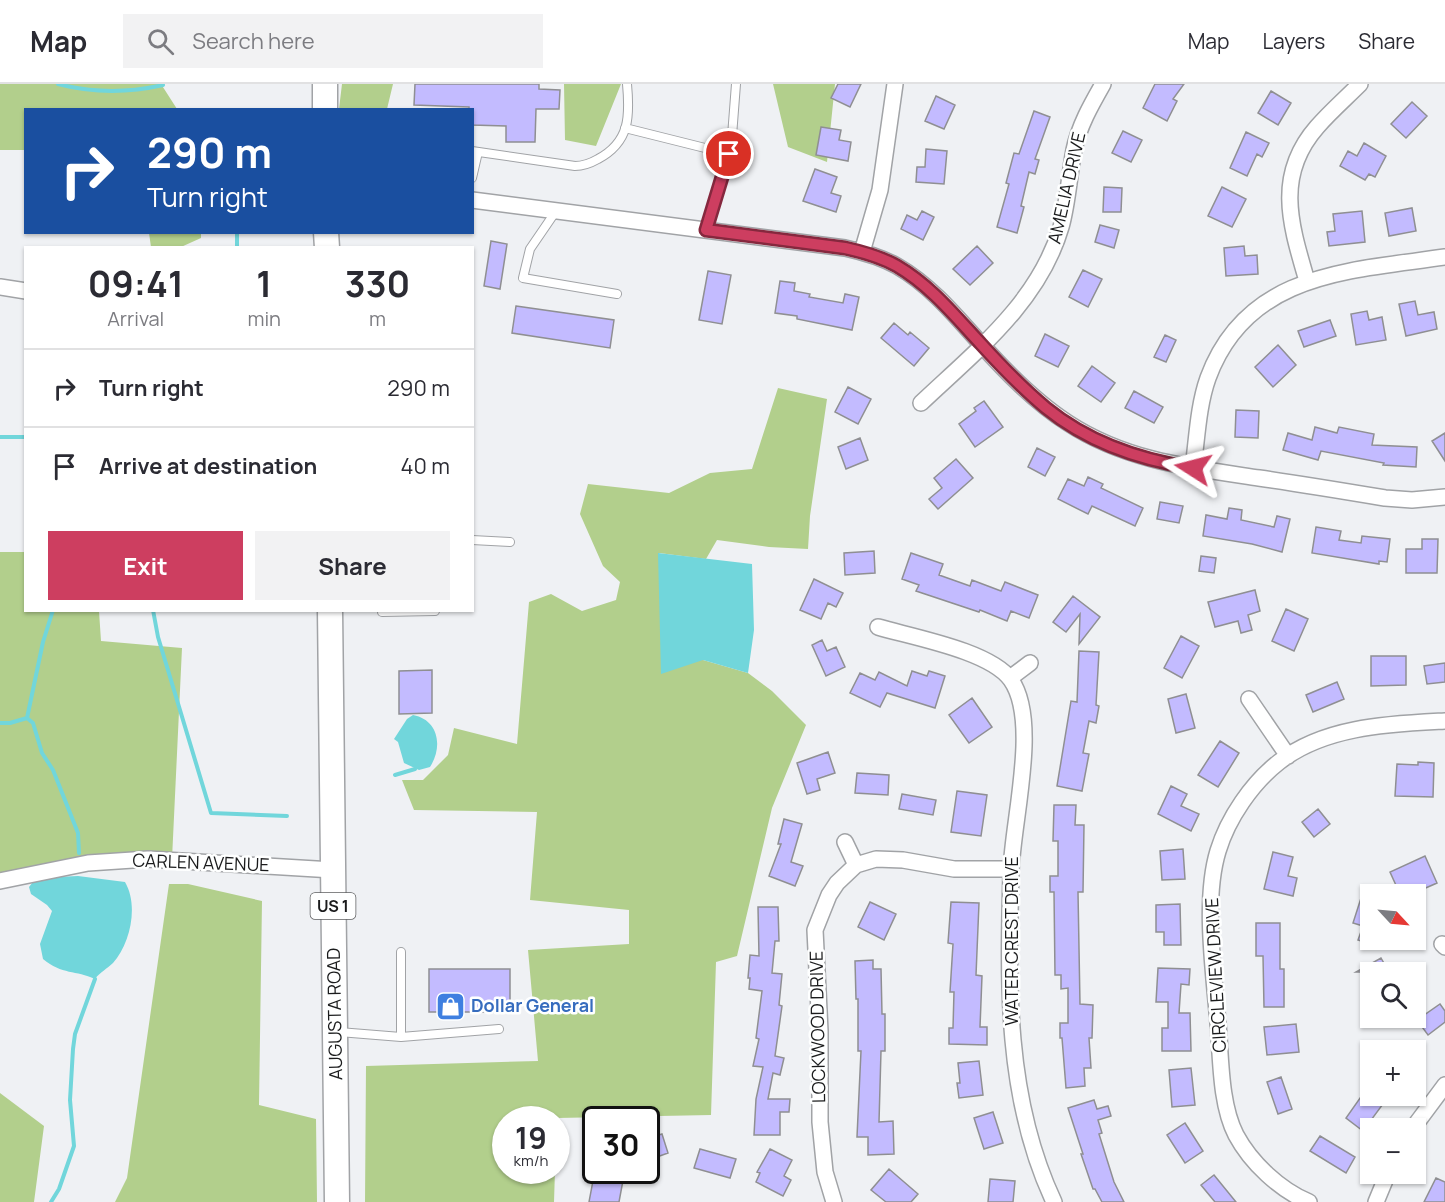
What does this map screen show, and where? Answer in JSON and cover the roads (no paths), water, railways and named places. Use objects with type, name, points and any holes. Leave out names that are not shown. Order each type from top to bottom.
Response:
[{"type":"main road","points":[[325,84],[325,108]]},
{"type":"main road","name":"AUGUSTA ROAD","points":[[330,612],[337,1202]]},
{"type":"street","points":[[862,252],[880,190],[895,84]]},
{"type":"street","name":"AMELIA DRIVE","points":[[921,403],[1012,315],[1028,295],[1053,251],[1067,203],[1077,140],[1091,105],[1103,84]]},
{"type":"street","points":[[1307,281],[1290,219],[1290,194],[1294,170],[1314,131],[1360,84]]},
{"type":"street","points":[[474,200],[862,252],[897,266],[918,280],[1048,409],[1090,437],[1137,456],[1193,468],[1385,498],[1412,500],[1445,497]]},
{"type":"street","points":[[1193,468],[1202,404],[1217,357],[1231,336],[1257,308],[1277,294],[1307,281],[1387,265],[1445,257]]},
{"type":"street","points":[[0,287],[24,291]]},
{"type":"street","points":[[878,627],[967,652],[985,659],[1010,678],[1030,663]]},
{"type":"street","name":"WATER CREST DRIVE","points":[[1010,678],[1021,702],[1023,730],[1011,869],[1010,1014],[1014,1064],[1031,1143],[1054,1202]]},
{"type":"street","points":[[1249,699],[1288,756]]},
{"type":"street","name":"CIRCLEVIEW DRIVE","points":[[1309,1202],[1275,1181],[1243,1146],[1232,1125],[1222,1078],[1212,946],[1213,874],[1218,851],[1227,828],[1254,789],[1269,771],[1288,756],[1324,738],[1347,731],[1445,722]]},
{"type":"street","points":[[845,842],[856,865],[876,859],[903,860],[954,869],[1011,869]]},
{"type":"street","name":"CARLEN AVENUE","points":[[0,880],[88,863],[148,859],[333,870]]},
{"type":"street","name":"LOCKWOOD DRIVE","points":[[834,1202],[825,1172],[820,1122],[820,1031],[815,930],[828,895],[856,865]]},
{"type":"street","points":[[1420,1118],[1445,1085]]},
{"type":"street","points":[[1376,1202],[1383,1184]]},
{"type":"lane","points":[[475,152],[583,166],[612,151],[626,128],[629,108],[627,84]]},
{"type":"lane","points":[[706,230],[729,154],[736,84]]},
{"type":"lane","points":[[626,128],[729,154]]},
{"type":"lane","points":[[556,211],[530,249],[523,278],[617,294]]},
{"type":"lane","points":[[474,540],[510,542]]},
{"type":"lane","points":[[401,952],[401,1037]]},
{"type":"lane","points":[[335,1032],[401,1037],[499,1029]]},
{"type":"water","points":[[658,553],[752,564],[754,630],[748,673],[703,660],[661,674]]},
{"type":"water","points":[[413,715],[428,722],[436,735],[437,743],[430,767],[419,770],[404,763],[398,742],[394,739],[407,719]]},
{"type":"water","points":[[78,876],[125,882],[131,902],[131,924],[124,946],[113,963],[95,979],[56,968],[43,959],[40,944],[52,911],[31,894],[29,887],[36,878]]},
{"type":"waterway","points":[[58,84],[110,91],[163,85]]},
{"type":"waterway","points":[[237,234],[237,246]]},
{"type":"waterway","points":[[0,437],[24,437]]},
{"type":"waterway","points":[[27,718],[43,642],[52,612]]},
{"type":"waterway","points":[[153,612],[158,637],[211,813],[287,816]]},
{"type":"waterway","points":[[27,718],[33,723],[42,753],[53,770],[78,833],[79,853]]},
{"type":"waterway","points":[[0,723],[10,723],[27,718]]},
{"type":"waterway","points":[[395,775],[415,769]]},
{"type":"waterway","points":[[51,1202],[59,1189],[74,1146],[70,1100],[73,1049],[75,1034],[95,979]]},
{"type":"place","name":"Dollar General","points":[[450,1006]]}]
